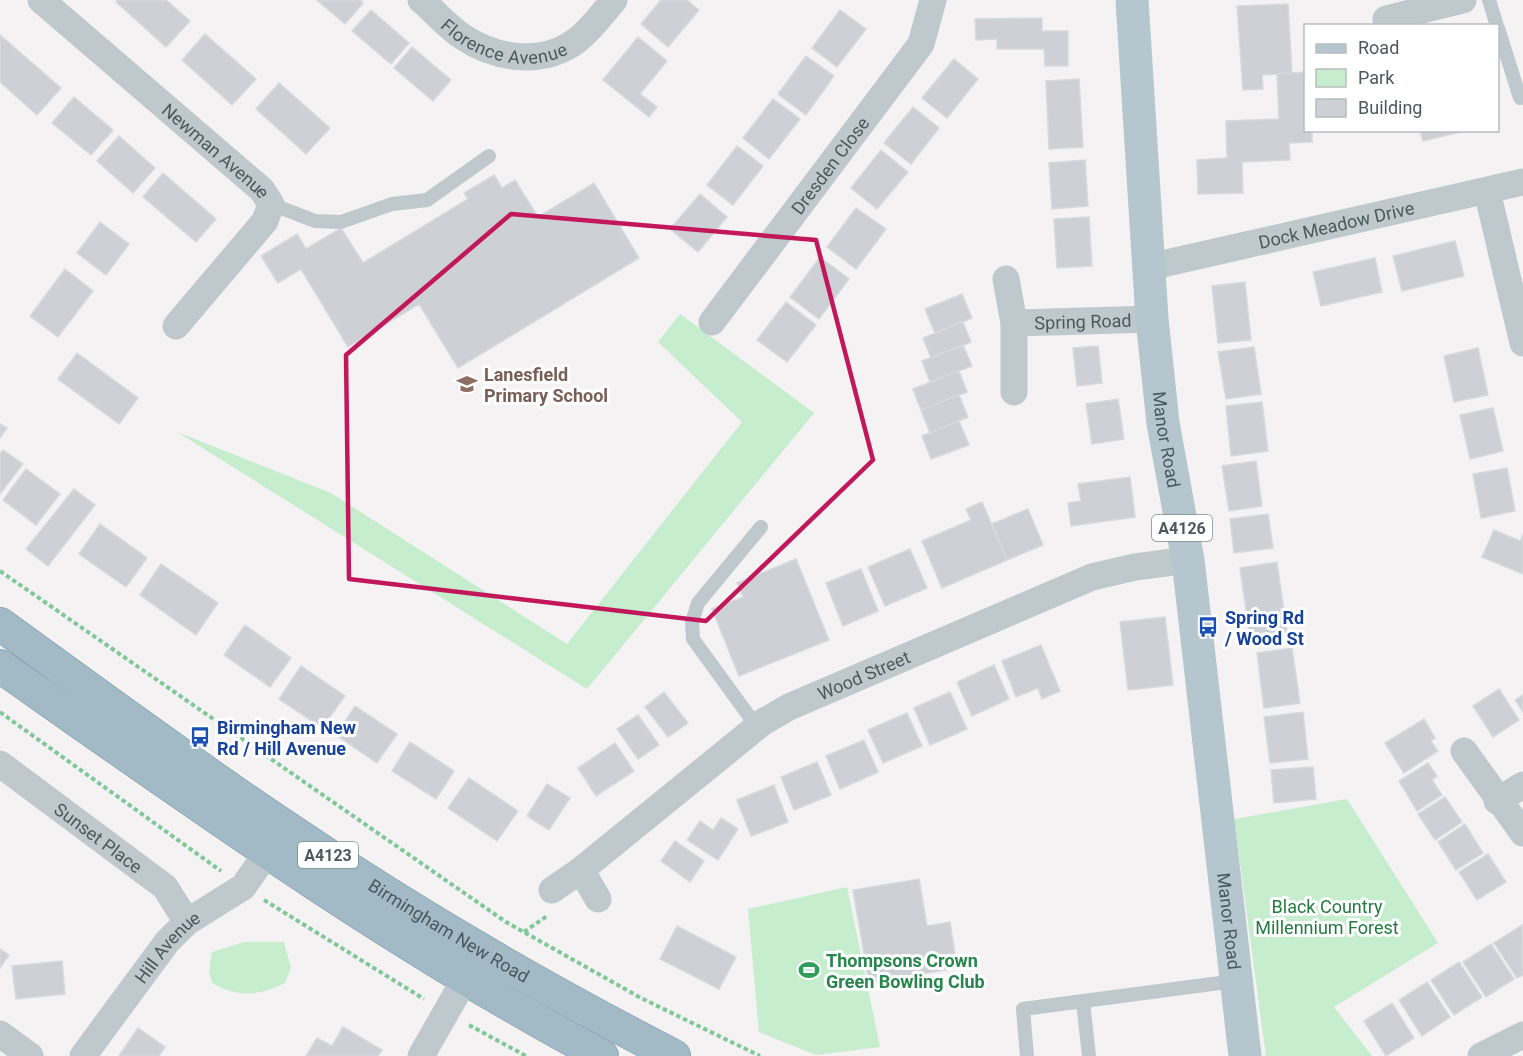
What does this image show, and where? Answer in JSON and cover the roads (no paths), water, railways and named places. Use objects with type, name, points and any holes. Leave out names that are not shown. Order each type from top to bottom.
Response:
[{"type":"highway","name":"Birmingham New Road","points":[[0,624],[284,826],[481,951],[571,1003],[674,1056]]},
{"type":"highway","name":"Birmingham New Road","points":[[0,666],[267,853],[465,979],[602,1056]]},
{"type":"highway","points":[[465,979],[481,951]]},
{"type":"main road","name":"Manor Road","points":[[1132,0],[1152,319],[1163,423],[1188,560],[1245,1056]]},
{"type":"street","name":"Newman Avenue","points":[[41,0],[262,189],[271,204],[265,221],[176,326]]},
{"type":"street","name":"Florence Avenue","points":[[421,0],[462,36],[493,52],[532,57],[554,52],[575,42],[592,27],[614,0]]},
{"type":"street","name":"Dresden Close","points":[[712,322],[921,44],[933,0]]},
{"type":"street","points":[[1386,19],[1463,0]]},
{"type":"street","name":"Dock Meadow Drive","points":[[1149,267],[1523,182]]},
{"type":"street","points":[[1487,191],[1523,343]]},
{"type":"street","name":"Spring Road","points":[[1006,279],[1014,323],[1014,392]]},
{"type":"street","name":"Spring Road","points":[[1014,323],[1152,319]]},
{"type":"street","name":"Wood Street","points":[[552,890],[581,870],[757,727],[812,695],[1092,577],[1135,567],[1188,560]]},
{"type":"street","points":[[1464,751],[1497,801],[1523,833]]},
{"type":"street","name":"Sunset Place","points":[[0,764],[165,887],[187,922]]},
{"type":"street","points":[[1497,801],[1523,785]]},
{"type":"street","name":"Hill Avenue","points":[[83,1056],[167,942],[187,922],[243,886],[267,853]]},
{"type":"street","points":[[581,870],[598,899]]},
{"type":"street","points":[[420,1056],[465,979]]},
{"type":"street","points":[[0,1034],[30,1056]]},
{"type":"street","points":[[1481,1056],[1521,1042]]},
{"type":"lane","points":[[1489,0],[1496,24]]},
{"type":"lane","points":[[1499,33],[1520,98]]},
{"type":"lane","points":[[271,204],[315,221],[341,222],[392,204],[427,200],[489,156]]},
{"type":"lane","points":[[757,727],[693,639],[692,622],[698,603],[761,527]]},
{"type":"lane","points":[[1028,1056],[1023,1009],[1235,981]]},
{"type":"lane","points":[[1083,1002],[1089,1051],[1101,1056]]},
{"type":"place","name":"Lanesfield Primary School","points":[[467,384]]},
{"type":"place","name":"Spring Rd / Wood St","points":[[1208,627]]},
{"type":"place","name":"Birmingham New Rd / Hill Avenue","points":[[200,737]]},
{"type":"place","name":"Thompsons Crown Green Bowling Club","points":[[809,970]]},
{"type":"park label","name":"Black Country Millennium Forest","points":[[1327,916]]}]
